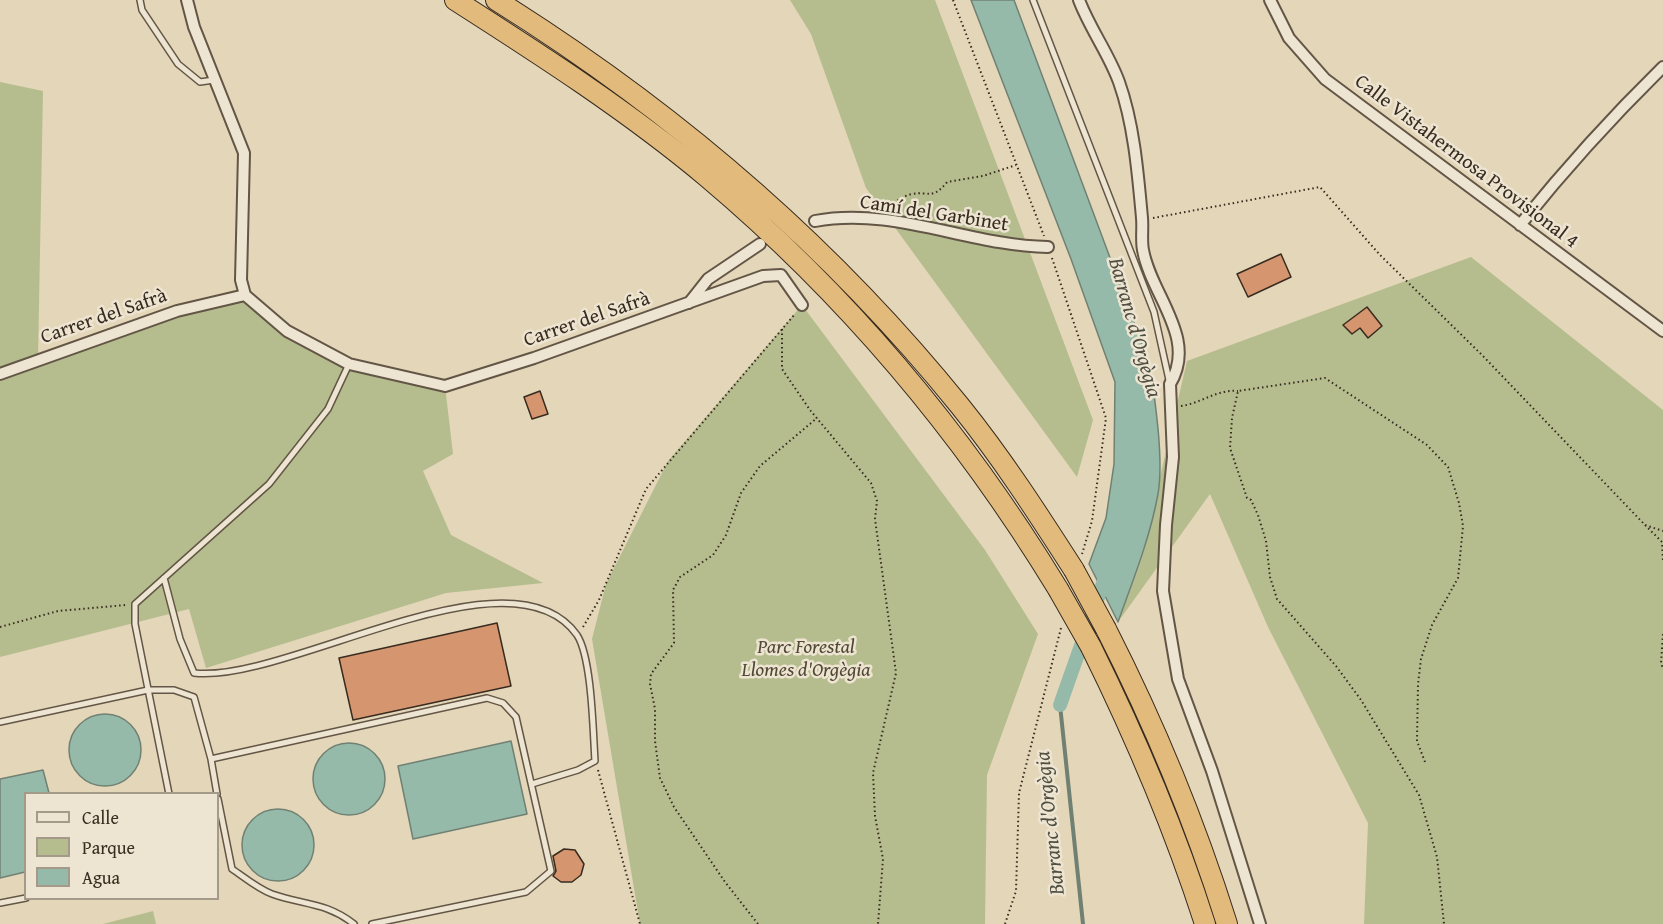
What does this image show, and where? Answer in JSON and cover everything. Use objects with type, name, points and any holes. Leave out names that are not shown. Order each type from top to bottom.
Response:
[{"type":"highway","points":[[454,0],[614,106],[668,146],[748,213],[815,275],[881,345],[946,424],[1027,538],[1090,647],[1146,760],[1185,861],[1205,924]]},
{"type":"highway","points":[[496,0],[585,59],[697,141],[808,240],[891,327],[961,407],[1078,563],[1106,629],[1140,695],[1174,773],[1227,924]]},
{"type":"street","points":[[187,0],[194,27],[217,80],[244,153],[241,279],[245,295]]},
{"type":"street","points":[[1079,0],[1119,80],[1128,110],[1142,220],[1143,250],[1149,270],[1174,324],[1178,344],[1175,376],[1170,384],[1173,457],[1166,525],[1163,591],[1178,679],[1212,771],[1260,924]]},
{"type":"street","name":"Calle Vistahermosa Provisional 4","points":[[1270,0],[1289,38],[1325,79],[1663,331]]},
{"type":"street","points":[[1520,225],[1570,164],[1621,108],[1663,67]]},
{"type":"street","name":"Camí del Garbinet","points":[[815,221],[838,217],[888,220],[1022,246],[1048,247]]},
{"type":"street","points":[[688,304],[708,279],[760,244]]},
{"type":"street","name":"Carrer del Safrà","points":[[0,374],[177,311],[245,295],[287,331],[349,364],[445,386],[534,358],[763,276],[780,275],[802,305]]},
{"type":"lane","points":[[140,0],[142,10],[186,73],[200,82],[217,80]]},
{"type":"lane","points":[[1034,0],[1154,312],[1170,384]]},
{"type":"lane","points":[[169,792],[135,624],[135,604],[269,484],[328,409],[349,364]]},
{"type":"lane","points":[[164,578],[180,639],[194,673],[211,675],[258,665],[454,606],[520,603],[550,612],[577,636],[587,670],[595,761],[578,770],[532,784]]},
{"type":"lane","points":[[0,722],[148,690],[174,690],[194,697],[211,759],[217,792]]},
{"type":"lane","points":[[211,759],[487,698],[503,703],[516,717],[551,871],[540,883],[525,892],[372,924]]},
{"type":"lane","points":[[219,804],[232,869],[269,893],[319,904],[340,913],[354,924]]},
{"type":"lane","points":[[0,903],[24,898]]},
{"type":"path","points":[[953,0],[1048,247],[1106,418],[1092,521],[1078,563]]},
{"type":"path","points":[[864,219],[907,195],[914,193],[927,195],[940,192],[947,182],[983,176],[1016,165]]},
{"type":"path","points":[[1142,220],[1320,188],[1380,255],[1483,356],[1662,542],[1663,561]]},
{"type":"path","points":[[577,636],[599,600],[646,489],[802,305]]},
{"type":"path","points":[[782,329],[782,369],[817,418],[871,483],[877,501],[875,519],[896,673],[873,773],[875,816],[883,859],[878,924]]},
{"type":"path","points":[[1170,407],[1192,404],[1224,389],[1238,391],[1325,378],[1427,445],[1448,467],[1464,526],[1458,578],[1432,625],[1421,659],[1417,741],[1425,762]]},
{"type":"path","points":[[1238,391],[1232,418],[1230,448],[1247,498],[1251,500],[1258,515],[1266,541],[1270,577],[1277,599],[1355,692],[1419,795],[1437,856],[1444,924]]},
{"type":"path","points":[[758,924],[725,882],[674,807],[660,778],[655,741],[655,709],[650,684],[651,674],[674,643],[673,590],[680,577],[713,555],[726,535],[741,493],[760,466],[817,418]]},
{"type":"path","points":[[1645,525],[1663,531]]},
{"type":"path","points":[[0,627],[58,611],[135,604]]},
{"type":"path","points":[[1005,924],[1016,891],[1019,793],[1062,624]]},
{"type":"path","points":[[1663,634],[1661,663],[1663,669]]},
{"type":"path","points":[[595,761],[640,924]]},
{"type":"green space","points":[[790,0],[935,0],[1093,420],[1077,477],[866,188],[811,34]]},
{"type":"green space","points":[[0,82],[43,91],[38,359],[245,295],[287,331],[349,364],[445,386],[453,454],[423,471],[451,535],[543,583],[446,593],[206,668],[189,609],[0,657]]},
{"type":"green space","points":[[1471,257],[1663,410],[1663,924],[1364,924],[1368,823],[1268,627],[1210,494],[1118,622],[1143,550],[1187,361]]},
{"type":"green space","name":"Parc Forestal Llomes d'Orgègia","points":[[802,305],[985,550],[1038,634],[987,775],[985,924],[640,924],[592,639],[606,584],[668,461]]},
{"type":"green space","points":[[153,911],[156,924],[103,924]]},
{"type":"water","points":[[971,0],[1014,0],[1150,365],[1156,412],[1160,480],[1146,543],[1118,622],[1089,564],[1106,518],[1114,464],[1115,382],[1071,259]]},
{"type":"water","points":[[105,714],[125,720],[135,730],[141,750],[135,770],[125,780],[105,786],[85,780],[75,770],[69,750],[75,730],[85,720]]},
{"type":"water","points":[[511,741],[527,814],[413,839],[398,766]]},
{"type":"water","points":[[349,743],[369,749],[379,759],[385,779],[379,799],[369,809],[349,815],[329,809],[319,799],[313,779],[319,759],[329,749]]},
{"type":"water","points":[[43,770],[49,792],[24,792],[24,872],[0,878],[0,779]]},
{"type":"water","points":[[278,809],[298,815],[308,825],[314,845],[308,865],[298,875],[278,881],[258,875],[248,865],[242,845],[248,825],[258,815]]},
{"type":"building","points":[[1281,254],[1291,277],[1248,297],[1237,274]]},
{"type":"building","points":[[1367,307],[1382,326],[1368,338],[1360,328],[1352,334],[1343,325]]},
{"type":"building","points":[[540,391],[548,414],[532,419],[524,397]]},
{"type":"building","points":[[497,623],[511,686],[353,720],[339,658]]},
{"type":"building","points":[[564,849],[575,850],[584,864],[581,875],[572,882],[561,882],[553,876],[556,871],[553,856]]},
{"type":"waterway","name":"Barranc d'Orgègia","points":[[1060,705],[1107,572]]},
{"type":"waterway","name":"Barranc d'Orgègia","points":[[1060,705],[1083,924]]}]
